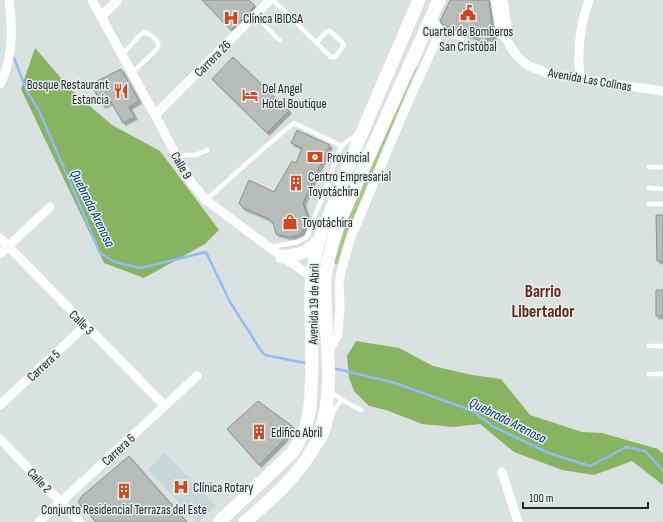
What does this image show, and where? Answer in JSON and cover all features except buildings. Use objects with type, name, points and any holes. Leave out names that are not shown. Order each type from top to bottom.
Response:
[{"type":"main road","name":"Avenida 19 de Abril","points":[[220,522],[293,452],[307,424],[312,386],[310,304],[314,257],[363,130],[419,0]]},
{"type":"main road","name":"Avenida 19 de Abril","points":[[245,522],[277,494],[313,455],[326,411],[328,389],[325,281],[330,252],[341,218],[439,0]]},
{"type":"main road","points":[[282,257],[307,251],[319,241]]},
{"type":"street","points":[[0,84],[4,77],[9,59],[11,42],[12,15],[9,0]]},
{"type":"street","name":"Calle 9","points":[[92,0],[191,182],[206,200],[268,247],[312,277],[325,281]]},
{"type":"street","points":[[101,17],[118,0]]},
{"type":"street","name":"Carrera 26","points":[[155,115],[270,0]]},
{"type":"street","name":"Avenida Las Colinas","points":[[495,0],[500,33],[507,40],[513,51],[520,59],[529,66],[550,74],[663,90]]},
{"type":"street","points":[[503,0],[508,33],[507,40]]},
{"type":"street","points":[[580,79],[578,61],[579,42],[584,14],[589,0]]},
{"type":"street","points":[[328,352],[338,334],[340,306],[339,283],[351,237],[436,41],[439,31],[431,17]]},
{"type":"street","points":[[0,254],[50,207]]},
{"type":"street","name":"Calle 3","points":[[0,238],[164,405]]},
{"type":"street","name":"Carrera 5","points":[[0,405],[86,325]]},
{"type":"street","name":"Carrera 6","points":[[39,522],[197,376]]},
{"type":"street","name":"Calle 2","points":[[0,439],[80,522]]},
{"type":"street","points":[[502,472],[518,522]]},
{"type":"lane","points":[[273,0],[316,43],[330,57],[335,57],[344,45],[330,31],[326,32],[316,43]]},
{"type":"lane","points":[[255,15],[280,40]]},
{"type":"lane","points":[[439,31],[462,39]]},
{"type":"lane","points":[[122,55],[139,36],[145,32],[150,34],[158,42],[158,48],[132,73]]},
{"type":"lane","points":[[206,200],[294,123],[342,146]]},
{"type":"lane","points":[[268,247],[297,242],[307,236],[340,149],[345,142],[363,130]]},
{"type":"lane","points":[[177,158],[185,155],[196,155],[207,150]]},
{"type":"lane","points":[[649,167],[663,167]]},
{"type":"lane","points":[[649,188],[663,188]]},
{"type":"lane","points":[[649,204],[663,204]]},
{"type":"lane","points":[[649,346],[663,346]]},
{"type":"lane","points":[[649,374],[663,374]]},
{"type":"lane","points":[[328,389],[342,400],[361,410]]},
{"type":"lane","points":[[320,448],[328,431],[334,409],[342,400]]},
{"type":"shaded area","name":"Clínica Rotary","points":[[165,453],[216,506],[198,522],[148,469]]},
{"type":"green space","points":[[35,48],[72,91],[112,125],[160,151],[219,230],[205,244],[144,278],[104,263],[21,89]]},
{"type":"green space","points":[[414,66],[417,67],[347,233],[337,265],[333,262],[342,233]]},
{"type":"green space","points":[[356,341],[399,348],[433,366],[472,375],[501,379],[530,415],[582,432],[602,433],[658,449],[663,454],[663,485],[632,461],[594,475],[562,470],[514,452],[480,424],[453,427],[422,424],[386,410],[369,406],[354,391],[349,378],[347,356]]},
{"type":"waterway","name":"Quebrada Arenosa","points":[[14,58],[27,91],[39,111],[100,253],[115,262],[141,268],[206,252],[230,302],[262,352],[265,355],[305,363]]},
{"type":"waterway","name":"Quebrada Arenosa","points":[[333,368],[395,383],[473,411],[492,426],[549,453],[590,466],[626,447],[645,451],[663,471]]},
{"type":"place","name":"Cuartel de Bomberos San Cristóbal","points":[[468,13]]},
{"type":"place","name":"Clínica IBIDSA","points":[[231,18]]},
{"type":"place","name":"Bosque Restaurant Estancia","points":[[121,91]]},
{"type":"place","name":"Del Angel Hotel Boutique","points":[[250,95]]},
{"type":"place","name":"Provincial","points":[[315,157]]},
{"type":"place","name":"Centro Empresarial Toyotáchira","points":[[296,183]]},
{"type":"place","name":"Toyotáchira","points":[[290,222]]},
{"type":"place","name":"Edifico Abril","points":[[259,432]]},
{"type":"place","name":"Clínica Rotary","points":[[181,487]]},
{"type":"place","name":"Conjunto Residencial Terrazas del Este","points":[[124,491]]},
{"type":"district","name":"Barrio Libertador","points":[[543,301]]}]
